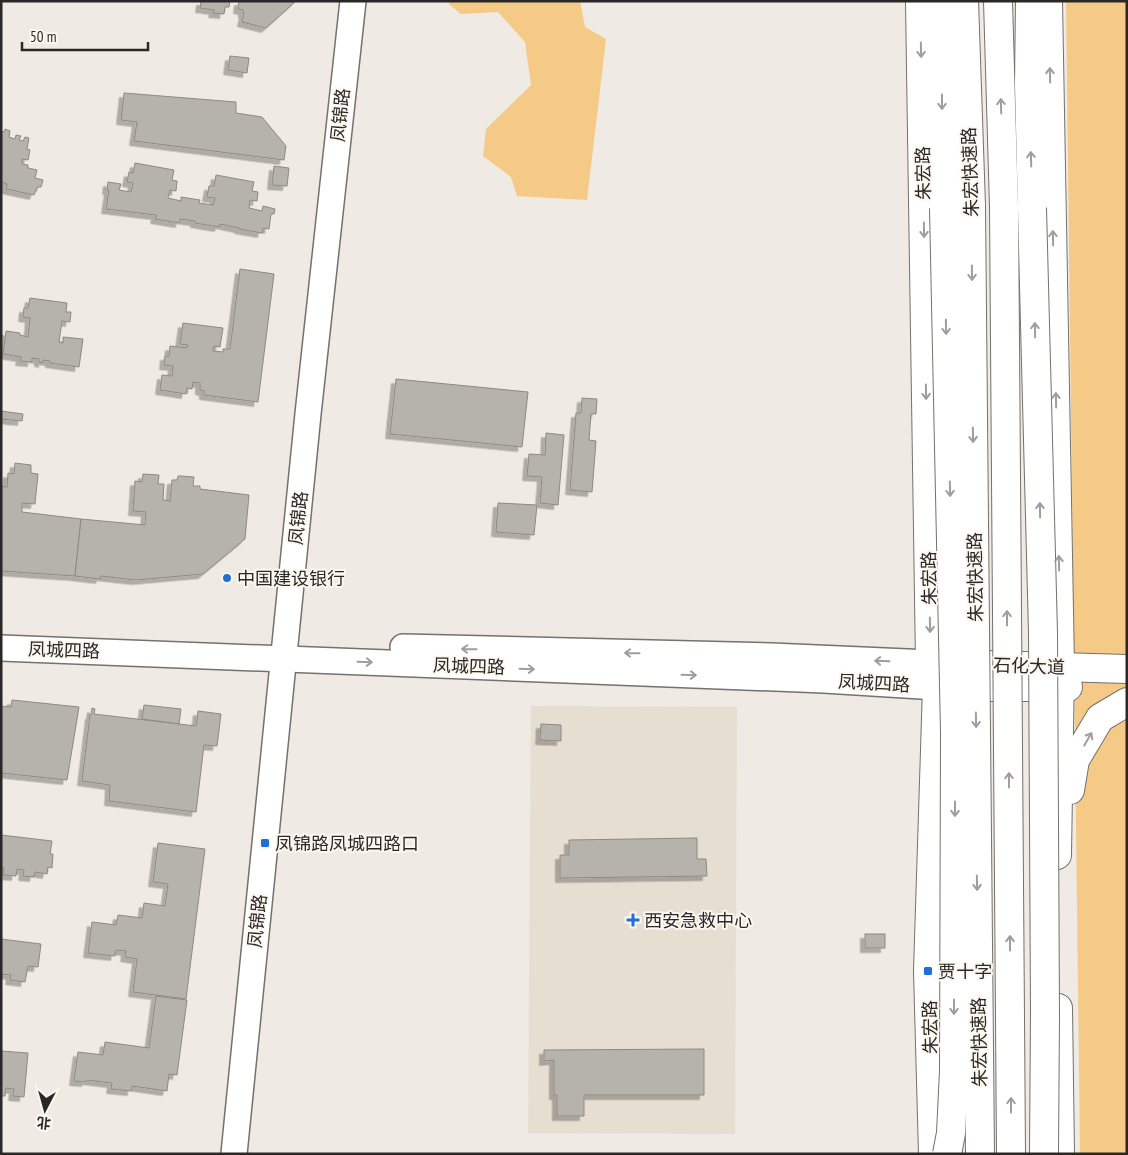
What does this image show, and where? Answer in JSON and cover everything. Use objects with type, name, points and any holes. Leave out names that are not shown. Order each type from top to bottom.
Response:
[{"type":"main road","name":"朱宏路","points":[[920,1],[934,675],[928,971],[933,1154]]},
{"type":"main road","points":[[942,1],[942,102],[955,734],[954,1071],[947,1154]]},
{"type":"main road","name":"朱宏快速路","points":[[964,1],[971,206],[980,1154]]},
{"type":"main road","name":"朱宏快速路","points":[[998,1],[1004,207],[1011,1154]]},
{"type":"main road","points":[[1030,1],[1029,84],[1043,633],[1044,1154]]},
{"type":"main road","points":[[1048,1],[1060,677],[1057,870],[1060,1154]]},
{"type":"main road","name":"石化大道","points":[[1060,677],[1127,669]]},
{"type":"main road","name":"石化大道","points":[[934,675],[1060,677],[1127,684]]},
{"type":"main road","points":[[1057,870],[1075,760],[1100,718],[1127,702]]},
{"type":"street","name":"凤锦路","points":[[234,1154],[310,394],[352,1]]},
{"type":"street","name":"凤城四路","points":[[1,632],[285,652]]},
{"type":"street","name":"凤城四路","points":[[1,648],[772,656],[934,675]]},
{"type":"shaded area","points":[[449,1],[580,1],[585,27],[606,39],[587,200],[517,196],[511,177],[483,156],[486,129],[531,85],[525,42],[498,12],[461,14],[449,4]]},
{"type":"shaded area","points":[[1066,1],[1127,1],[1127,1154],[1080,1154]]},
{"type":"shaded area","name":"西安急救中心","points":[[531,706],[737,707],[735,1134],[528,1133]]},
{"type":"building","points":[[201,1],[230,1],[229,7],[225,7],[224,14],[213,13],[214,10],[200,8]]},
{"type":"building","points":[[239,1],[296,1],[266,28],[242,22],[244,13],[243,10],[238,9]]},
{"type":"building","points":[[230,56],[249,58],[247,73],[228,70]]},
{"type":"building","points":[[124,93],[236,102],[236,113],[262,117],[286,146],[284,160],[134,141],[137,122],[121,120]]},
{"type":"building","points":[[5,129],[10,131],[9,137],[15,139],[16,135],[21,136],[19,140],[23,141],[25,137],[29,138],[27,149],[30,150],[28,160],[22,159],[22,164],[37,170],[35,178],[43,180],[41,187],[37,187],[34,195],[6,189],[7,184],[1,182],[1,131],[4,132]]},
{"type":"building","points":[[135,163],[174,170],[172,180],[177,181],[176,191],[170,190],[168,198],[181,201],[181,197],[200,200],[199,203],[213,205],[215,198],[207,197],[209,186],[214,186],[216,175],[254,182],[252,191],[258,192],[257,201],[250,200],[249,208],[262,211],[263,206],[275,209],[274,214],[271,214],[269,229],[263,228],[262,233],[220,224],[219,227],[180,219],[180,223],[155,219],[156,215],[106,209],[109,190],[107,190],[108,182],[121,184],[119,190],[131,192],[133,183],[127,182],[129,172],[133,173]]},
{"type":"building","points":[[274,166],[289,168],[287,186],[272,185]]},
{"type":"building","points":[[240,269],[274,274],[258,402],[204,395],[204,391],[200,390],[200,383],[193,382],[192,389],[187,388],[186,394],[160,390],[162,375],[172,376],[173,366],[164,365],[165,356],[169,356],[170,346],[187,348],[188,345],[180,344],[183,323],[223,328],[220,347],[214,346],[213,351],[223,352],[223,349],[230,349]]},
{"type":"building","points":[[30,298],[67,303],[66,312],[71,312],[70,322],[62,321],[59,342],[63,343],[63,337],[83,339],[79,367],[50,363],[50,361],[43,360],[43,363],[39,362],[39,359],[32,358],[32,362],[20,361],[21,357],[3,354],[6,331],[20,333],[20,335],[28,337],[30,318],[23,317],[24,308],[28,308]]},
{"type":"building","points":[[396,379],[528,392],[522,447],[390,434]]},
{"type":"building","points":[[582,398],[597,399],[596,414],[591,414],[589,440],[596,441],[592,492],[570,490],[576,413],[581,413]]},
{"type":"building","points":[[1,411],[23,414],[22,421],[1,419]]},
{"type":"building","points":[[546,433],[564,435],[558,505],[540,503],[542,477],[527,476],[529,454],[545,455]]},
{"type":"building","points":[[15,463],[31,465],[31,473],[38,474],[35,504],[22,503],[22,512],[81,519],[75,576],[1,571],[1,486],[7,487],[8,473],[14,474]]},
{"type":"building","points":[[143,474],[159,475],[158,484],[164,484],[163,500],[170,501],[172,480],[177,480],[178,476],[194,477],[193,486],[200,486],[200,489],[249,495],[245,539],[203,574],[136,580],[101,576],[100,579],[75,576],[81,519],[145,525],[146,512],[133,511],[135,481],[142,482]]},
{"type":"building","points":[[498,503],[537,505],[534,535],[496,532]]},
{"type":"building","points":[[12,700],[79,707],[67,780],[1,773],[1,706],[11,707]]},
{"type":"building","points":[[144,705],[181,709],[179,724],[142,719]]},
{"type":"building","points":[[92,708],[95,709],[94,714],[196,726],[198,711],[221,714],[217,746],[204,745],[196,812],[109,801],[110,785],[82,781]]},
{"type":"building","points":[[541,724],[561,725],[561,741],[540,740]]},
{"type":"building","points":[[1,835],[52,841],[50,854],[53,854],[52,868],[48,867],[47,874],[35,872],[34,877],[23,876],[24,870],[17,869],[16,876],[3,875],[4,868],[1,867]]},
{"type":"building","points":[[697,838],[697,859],[706,859],[707,876],[560,878],[560,855],[569,855],[569,840]]},
{"type":"building","points":[[158,843],[205,849],[186,999],[133,992],[137,959],[125,957],[126,951],[116,950],[115,956],[88,953],[92,922],[116,925],[118,915],[142,918],[144,903],[165,906],[168,884],[153,882]]},
{"type":"building","points":[[865,934],[885,934],[885,948],[865,948]]},
{"type":"building","points":[[1,939],[41,944],[38,967],[28,966],[25,982],[10,980],[11,975],[1,974]]},
{"type":"building","points":[[156,996],[187,1000],[177,1075],[169,1074],[167,1091],[132,1086],[132,1091],[111,1089],[112,1083],[87,1080],[86,1082],[74,1081],[78,1052],[103,1055],[105,1042],[149,1048]]},
{"type":"building","points":[[704,1049],[704,1095],[584,1095],[584,1116],[557,1116],[557,1095],[554,1095],[554,1060],[544,1061],[544,1050]]},
{"type":"building","points":[[1,1051],[28,1053],[24,1097],[13,1096],[14,1089],[6,1088],[5,1096],[1,1096]]},
{"type":"place","name":"中国建设银行","points":[[227,578]]},
{"type":"place","name":"凤锦路凤城四路口","points":[[265,843]]},
{"type":"place","name":"西安急救中心","points":[[633,920]]},
{"type":"place","name":"贾十字","points":[[928,971]]}]
